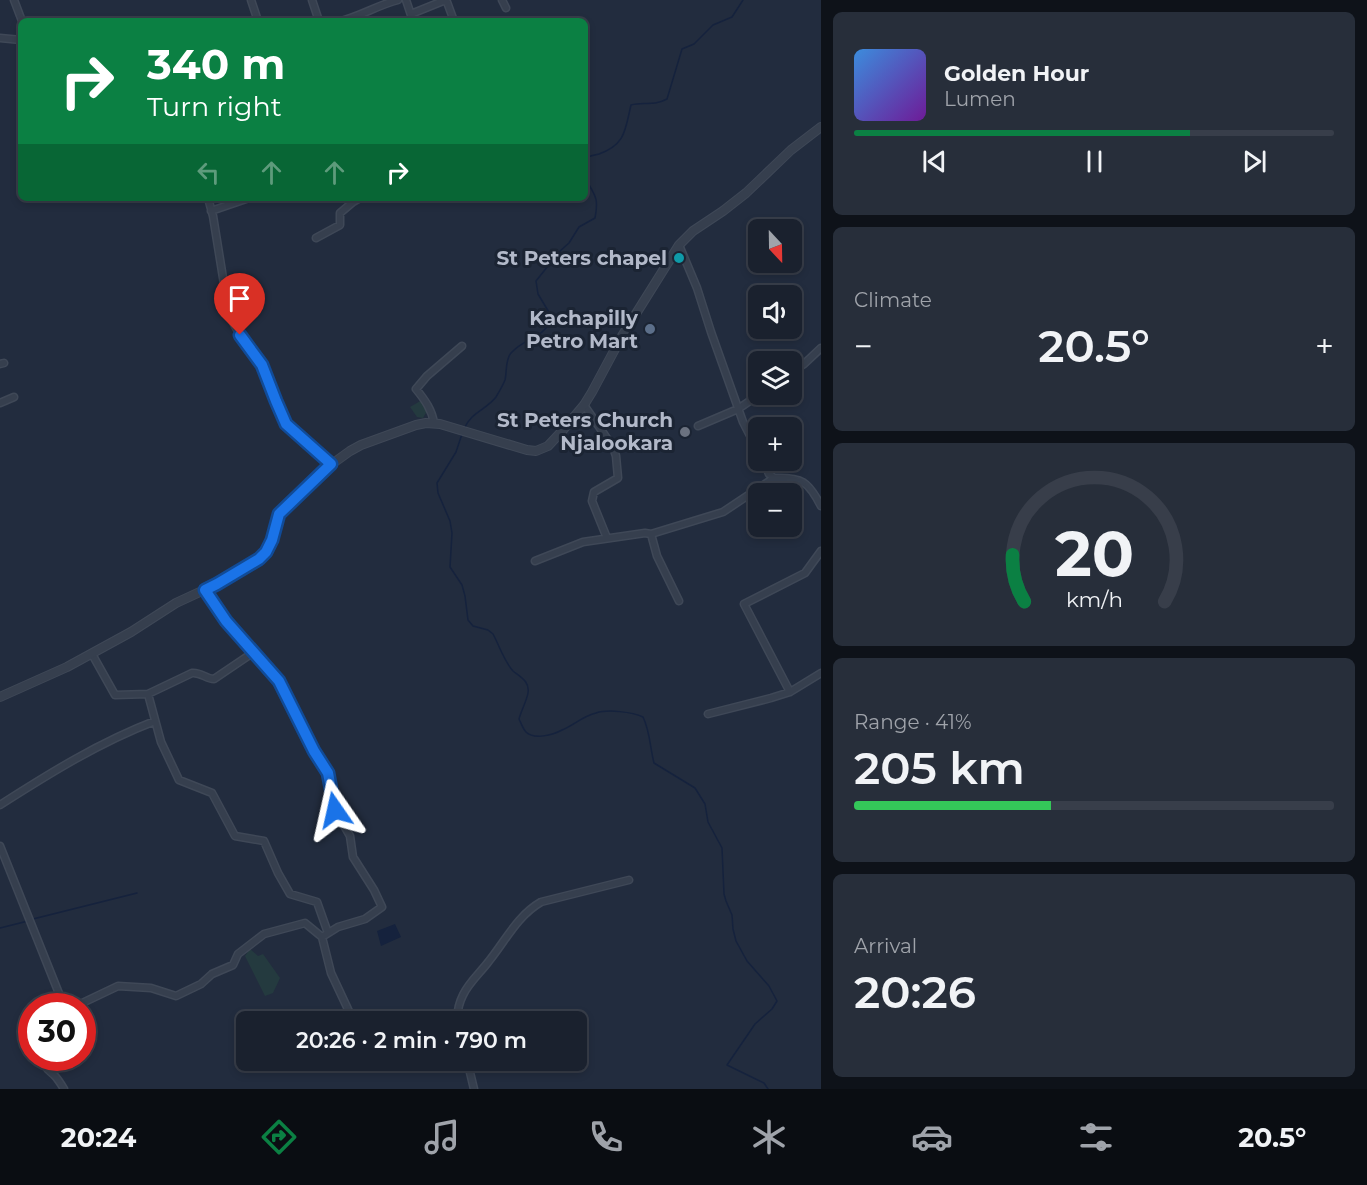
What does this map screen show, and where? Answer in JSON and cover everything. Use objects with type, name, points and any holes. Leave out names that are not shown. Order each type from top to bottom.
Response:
[{"type":"street","points":[[14,0],[21,18]]},
{"type":"street","points":[[251,0],[257,18]]},
{"type":"street","points":[[312,0],[318,18]]},
{"type":"street","points":[[351,18],[398,0]]},
{"type":"street","points":[[406,0],[412,18],[443,2],[447,2],[453,18]]},
{"type":"street","points":[[502,0],[506,8]]},
{"type":"street","points":[[0,38],[18,40]]},
{"type":"street","points":[[0,697],[92,654],[168,608],[217,584],[259,559],[266,552],[272,540],[279,514],[331,464],[361,445],[416,425],[434,423],[536,451],[548,446],[584,405],[622,336],[679,245],[693,231],[746,193],[791,150],[821,127]]},
{"type":"street","points":[[209,201],[229,315],[240,335],[262,365],[286,424],[331,464]]},
{"type":"street","points":[[211,211],[240,201]]},
{"type":"street","points":[[316,238],[340,225],[340,213],[355,201]]},
{"type":"street","points":[[679,245],[697,288],[738,409],[748,432]]},
{"type":"street","points":[[434,423],[432,413],[416,389],[427,376],[462,346]]},
{"type":"street","points":[[802,365],[821,348]]},
{"type":"street","points":[[0,403],[14,397]]},
{"type":"street","points":[[698,426],[738,409],[748,402]]},
{"type":"street","points":[[584,405],[613,447],[616,456],[618,478],[594,492],[592,501],[607,538]]},
{"type":"street","points":[[768,471],[774,478]]},
{"type":"street","points":[[535,561],[583,542],[651,534],[723,512],[774,478],[801,480],[812,490],[821,506]]},
{"type":"street","points":[[651,534],[657,556],[679,602]]},
{"type":"street","points":[[790,692],[744,603],[805,573],[821,551]]},
{"type":"street","points":[[205,590],[226,621],[279,681],[314,751],[328,773],[335,810],[350,836],[353,857],[382,907],[365,919],[338,927],[322,937]]},
{"type":"street","points":[[92,654],[115,695],[148,694],[192,673],[199,673],[214,679],[254,652]]},
{"type":"street","points":[[708,714],[790,692],[821,673]]},
{"type":"street","points":[[148,694],[161,742],[179,780],[212,793],[235,836],[264,842],[290,894],[317,902],[328,933]]},
{"type":"street","points":[[0,805],[54,771],[124,733],[155,721]]},
{"type":"street","points":[[0,846],[59,993]]},
{"type":"street","points":[[457,1011],[466,990],[529,909],[541,902],[629,880]]},
{"type":"street","points":[[96,996],[118,986],[152,988],[176,996],[201,984],[212,974],[233,965],[238,954],[264,934],[305,923],[322,937],[331,973],[349,1011]]},
{"type":"street","points":[[47,1071],[54,1074],[64,1089]]},
{"type":"street","points":[[470,1071],[474,1089]]},
{"type":"green space","points":[[422,400],[428,409],[423,418],[417,417],[410,407]]},
{"type":"green space","points":[[250,949],[258,956],[263,954],[280,978],[273,993],[265,996],[245,956]]},
{"type":"water","points":[[395,924],[401,937],[381,946],[377,931]]},
{"type":"waterway","points":[[588,157],[615,146],[623,135],[631,105],[657,103],[667,99],[682,49],[694,44],[713,25],[732,17],[743,0]]},
{"type":"waterway","points":[[464,429],[467,423],[496,397],[505,380],[511,353],[544,331],[553,319],[538,294],[536,281],[569,243],[579,227],[595,218],[597,205],[588,184]]},
{"type":"waterway","points":[[462,434],[456,452],[437,483],[438,493],[450,521],[452,533],[450,567],[462,585],[468,620],[473,626],[488,630],[493,634],[510,667],[526,682],[528,693],[519,719],[526,732],[534,736],[549,735],[587,716],[607,711],[638,715],[643,717],[645,722],[654,763],[695,788],[705,804],[708,822],[722,848],[724,894],[732,915],[736,941],[747,961],[769,986],[777,1001],[772,1009],[755,1024],[727,1065],[764,1083],[768,1089]]},
{"type":"waterway","points":[[33,919],[137,893]]},
{"type":"waterway","points":[[0,928],[28,921]]},
{"type":"place","name":"St Peters chapel","points":[[679,258]]},
{"type":"place","name":"Kachapilly Petro Mart","points":[[650,329]]},
{"type":"place","name":"St Peters Church Njalookara","points":[[685,432]]},
{"type":"route","points":[[240,335],[262,365],[286,424],[331,464],[279,514],[272,540],[266,552],[259,559],[205,590],[226,621],[279,681],[314,751],[328,773],[335,810]]}]
